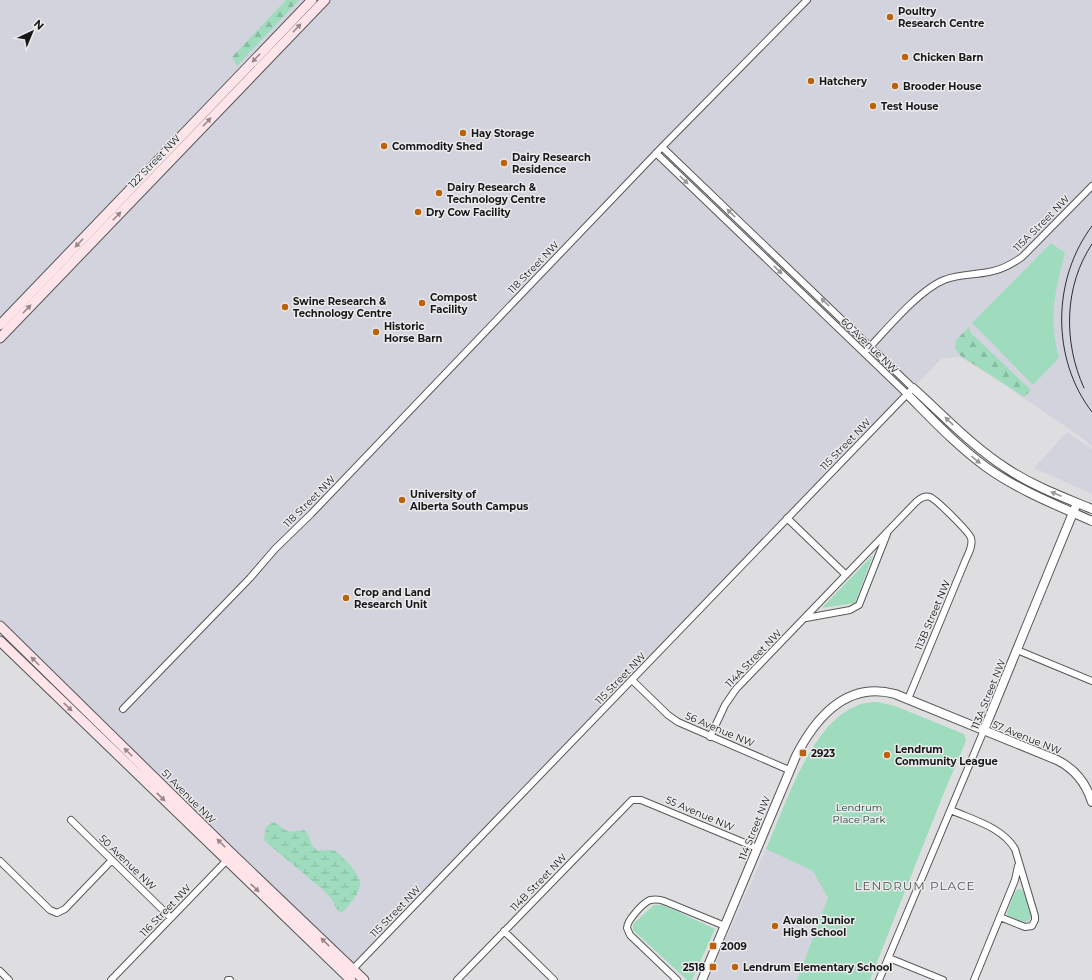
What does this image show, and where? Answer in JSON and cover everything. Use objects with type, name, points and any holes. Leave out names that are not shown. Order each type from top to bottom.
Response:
[{"type":"main road","name":"122 Street NW","points":[[0,325],[312,0]]},
{"type":"main road","name":"122 Street NW","points":[[0,338],[325,0]]},
{"type":"main road","name":"51 Avenue NW","points":[[0,626],[347,976],[364,980]]},
{"type":"main road","name":"51 Avenue NW","points":[[0,641],[230,858]]},
{"type":"street","name":"118 Street NW","points":[[124,709],[250,578],[275,549],[311,514],[662,147],[806,0]]},
{"type":"street","name":"60 Avenue NW","points":[[662,147],[871,346],[913,388],[994,460],[1024,479],[1092,509]]},
{"type":"street","name":"60 Avenue NW","points":[[656,154],[961,446],[986,467],[1021,489],[1092,521]]},
{"type":"street","name":"115A Street NW","points":[[864,353],[920,295],[936,283],[959,276],[996,270],[1009,265],[1022,257],[1092,186]]},
{"type":"street","name":"115 Street NW","points":[[347,976],[913,388]]},
{"type":"street","name":"114A Street NW","points":[[710,737],[725,706],[736,689],[920,499],[926,496],[934,499],[965,529],[971,538]]},
{"type":"street","name":"113A Street NW","points":[[879,980],[951,810],[1077,503]]},
{"type":"street","points":[[787,518],[846,575]]},
{"type":"street","name":"114A Street NW","points":[[806,618],[850,610],[859,605],[889,531]]},
{"type":"street","name":"113B Street NW","points":[[908,699],[966,559],[971,546],[971,538]]},
{"type":"street","points":[[1017,650],[1092,681]]},
{"type":"street","name":"56 Avenue NW","points":[[632,680],[674,720],[710,737],[789,770]]},
{"type":"street","name":"57 Avenue NW","points":[[846,698],[861,692],[887,692],[908,699],[1057,760],[1069,767],[1083,781],[1092,802]]},
{"type":"street","name":"114 Street NW","points":[[702,980],[789,770],[802,743],[829,710],[846,698]]},
{"type":"street","name":"55 Avenue NW","points":[[634,799],[641,800],[757,848]]},
{"type":"street","name":"114B Street NW","points":[[457,980],[629,802],[634,799]]},
{"type":"street","points":[[951,810],[997,830],[1010,841],[1015,849],[1035,920],[1032,926],[1027,927],[1000,917]]},
{"type":"street","name":"50 Avenue NW","points":[[71,820],[171,918]]},
{"type":"street","name":"116 Street NW","points":[[111,980],[230,858]]},
{"type":"street","points":[[0,861],[50,910],[57,913],[65,909],[112,860]]},
{"type":"street","points":[[974,980],[1016,880],[1019,863]]},
{"type":"street","points":[[677,980],[630,935],[627,928],[629,920],[645,904],[653,900],[664,901],[725,926]]},
{"type":"street","points":[[504,931],[554,980]]},
{"type":"street","points":[[889,958],[943,980]]},
{"type":"street","points":[[0,971],[9,980]]},
{"type":"shaded area","name":"University of Alberta South Campus","points":[[0,0],[1092,0],[1092,446],[996,379],[960,357],[942,358],[353,969],[230,857],[0,633]]},
{"type":"shaded area","points":[[1067,432],[1092,449],[1092,494],[1034,468]]},
{"type":"shaded area","name":"Avalon Junior High School","points":[[766,849],[813,871],[828,898],[797,980],[709,980],[719,954]]},
{"type":"green space","points":[[286,0],[299,0],[237,66],[232,57]]},
{"type":"green space","points":[[1051,243],[1065,253],[1058,280],[1053,317],[1059,358],[1033,385],[972,323]]},
{"type":"green space","points":[[969,327],[971,333],[1031,390],[1024,397],[961,356],[955,349],[956,340]]},
{"type":"green space","points":[[873,555],[855,603],[822,608]]},
{"type":"green space","name":"Lendrum Place Park","points":[[877,702],[895,706],[964,734],[966,741],[943,795],[870,980],[797,980],[828,898],[813,871],[766,849],[801,768],[812,748],[825,730],[840,716],[856,706]]},
{"type":"green space","points":[[273,822],[289,832],[304,830],[308,834],[314,848],[319,850],[335,851],[351,866],[359,878],[360,886],[354,898],[342,912],[338,911],[331,898],[322,889],[266,842],[264,839],[266,827]]},
{"type":"green space","points":[[1019,889],[1024,892],[1031,915],[1030,920],[1025,922],[1008,916],[1007,913],[1015,891]]},
{"type":"green space","points":[[654,905],[663,905],[715,929],[692,980],[687,980],[633,930],[633,924]]},
{"type":"tram line","points":[[1092,226],[1079,247],[1069,270],[1064,294],[1062,319],[1063,344],[1069,368],[1079,391],[1092,412]]},
{"type":"tram line","points":[[1084,388],[1072,352],[1070,314],[1076,278],[1083,260],[1092,244]]},
{"type":"place","name":"Poultry Research Centre","points":[[890,17]]},
{"type":"place","name":"Chicken Barn","points":[[905,57]]},
{"type":"place","name":"Hatchery","points":[[811,81]]},
{"type":"place","name":"Brooder House","points":[[895,86]]},
{"type":"place","name":"Test House","points":[[873,106]]},
{"type":"place","name":"Hay Storage","points":[[463,133]]},
{"type":"place","name":"Commodity Shed","points":[[384,146]]},
{"type":"place","name":"Dairy Research Residence","points":[[504,163]]},
{"type":"place","name":"Dairy Research & Technology Centre","points":[[439,193]]},
{"type":"place","name":"Dry Cow Facility","points":[[418,212]]},
{"type":"place","name":"Compost Facility","points":[[422,303]]},
{"type":"place","name":"Swine Research & Technology Centre","points":[[285,307]]},
{"type":"place","name":"Historic Horse Barn","points":[[376,332]]},
{"type":"place","name":"University of Alberta South Campus","points":[[402,500]]},
{"type":"place","name":"Crop and Land Research Unit","points":[[346,598]]},
{"type":"place","name":"2923","points":[[803,753]]},
{"type":"place","name":"Lendrum Community League","points":[[887,755]]},
{"type":"place","name":"Avalon Junior High School","points":[[775,926]]},
{"type":"place","name":"2009","points":[[713,946]]},
{"type":"place","name":"2518","points":[[713,967]]},
{"type":"place","name":"Lendrum Elementary School","points":[[735,967]]},
{"type":"district","name":"LENDRUM PLACE","points":[[915,886]]}]
